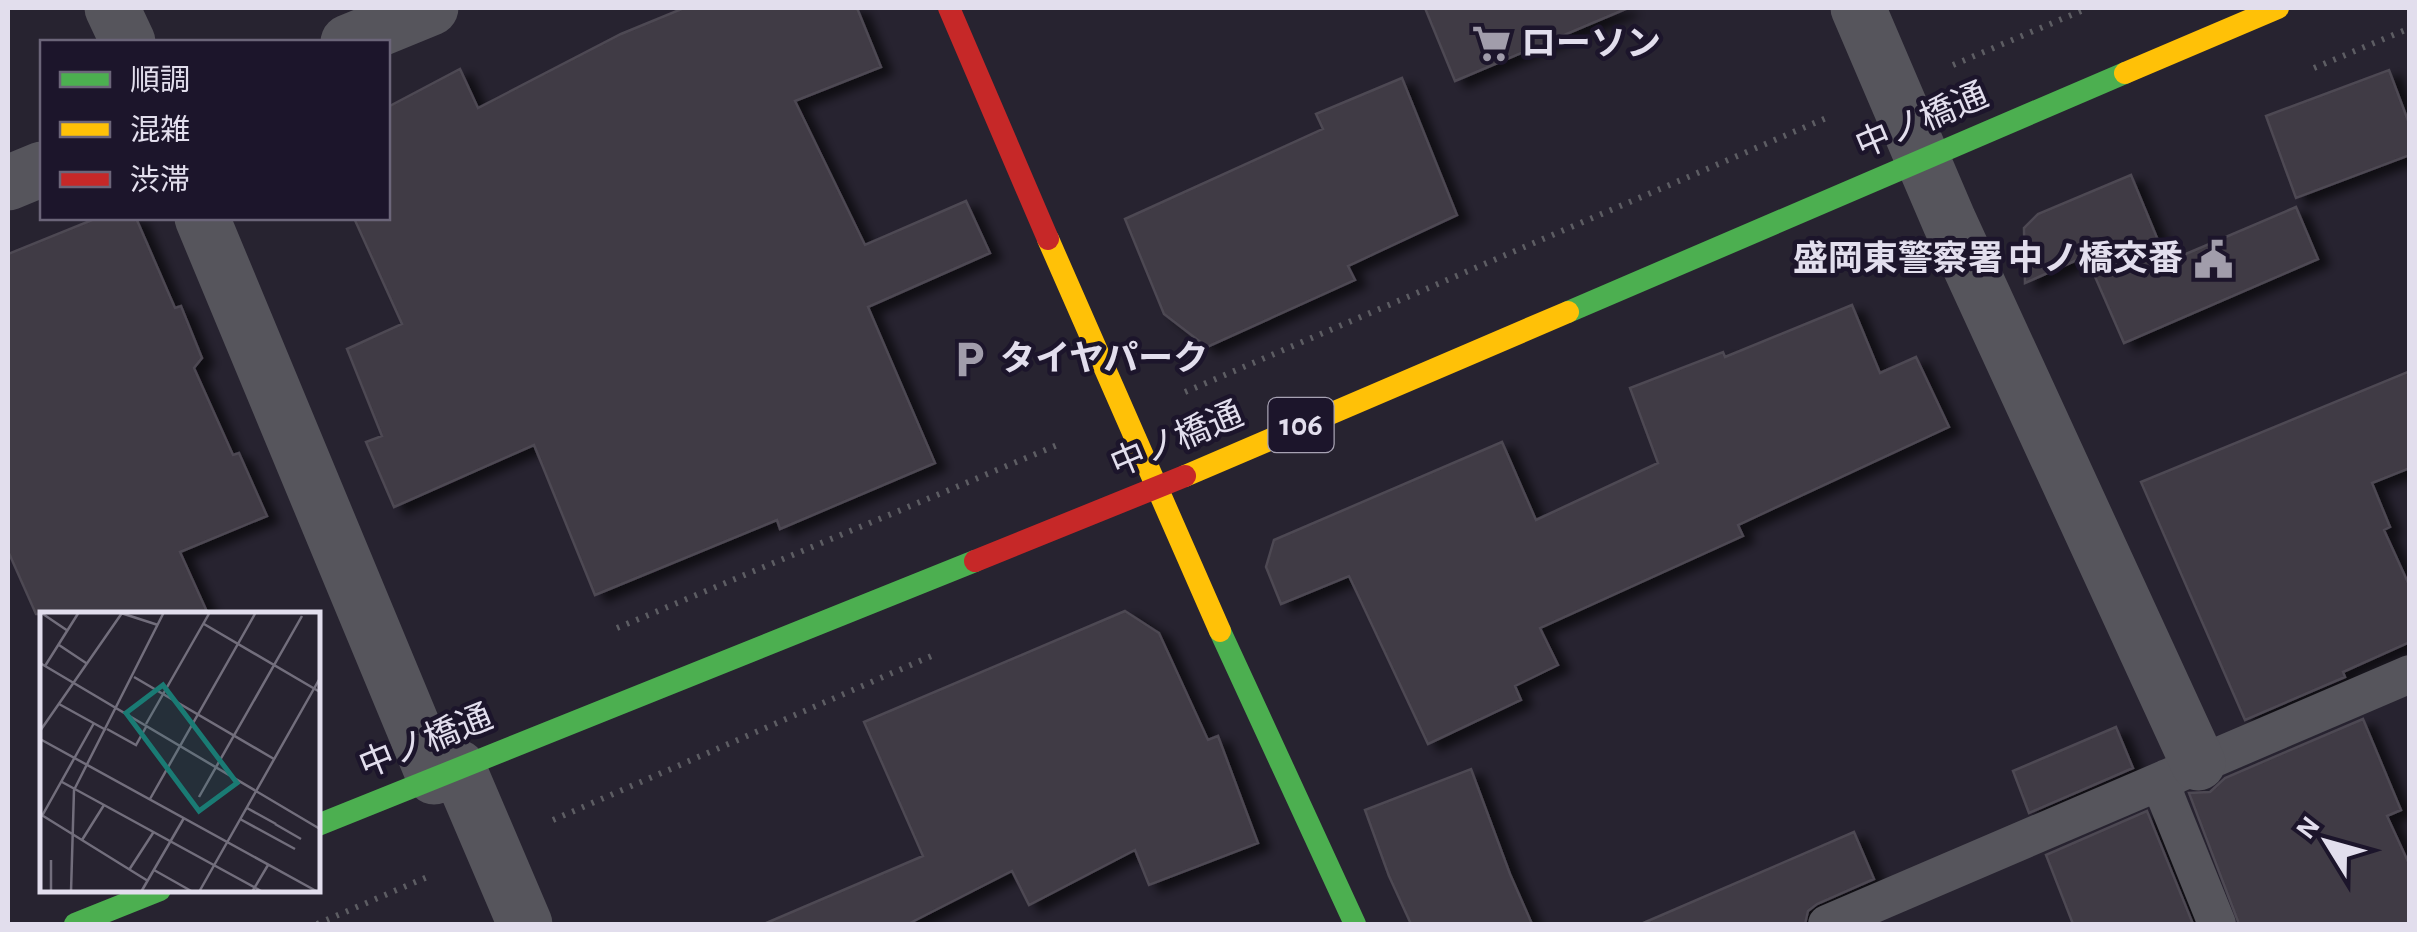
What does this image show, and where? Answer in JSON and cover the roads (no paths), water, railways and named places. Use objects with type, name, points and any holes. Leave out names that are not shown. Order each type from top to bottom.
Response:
[{"type":"main road","points":[[949,8],[1155,489],[1355,924]]},
{"type":"main road","name":"中ノ橋通","points":[[320,823],[1155,489],[2278,8]]},
{"type":"main road","points":[[75,924],[155,892]]},
{"type":"street","points":[[112,8],[127,40]]},
{"type":"street","points":[[353,40],[431,8]]},
{"type":"street","points":[[1858,8],[2182,771]]},
{"type":"street","points":[[8,183],[40,170]]},
{"type":"street","points":[[203,220],[446,772],[525,924]]},
{"type":"lane","points":[[1828,924],[2410,674]]},
{"type":"lane","points":[[2182,771],[2165,795],[2217,924]]},
{"type":"place","name":"ローソン","points":[[1491,44]]},
{"type":"place","name":"盛岡東警察署 中ノ橋交番","points":[[2213,259]]},
{"type":"place","name":"タイヤパーク","points":[[970,359]]}]
